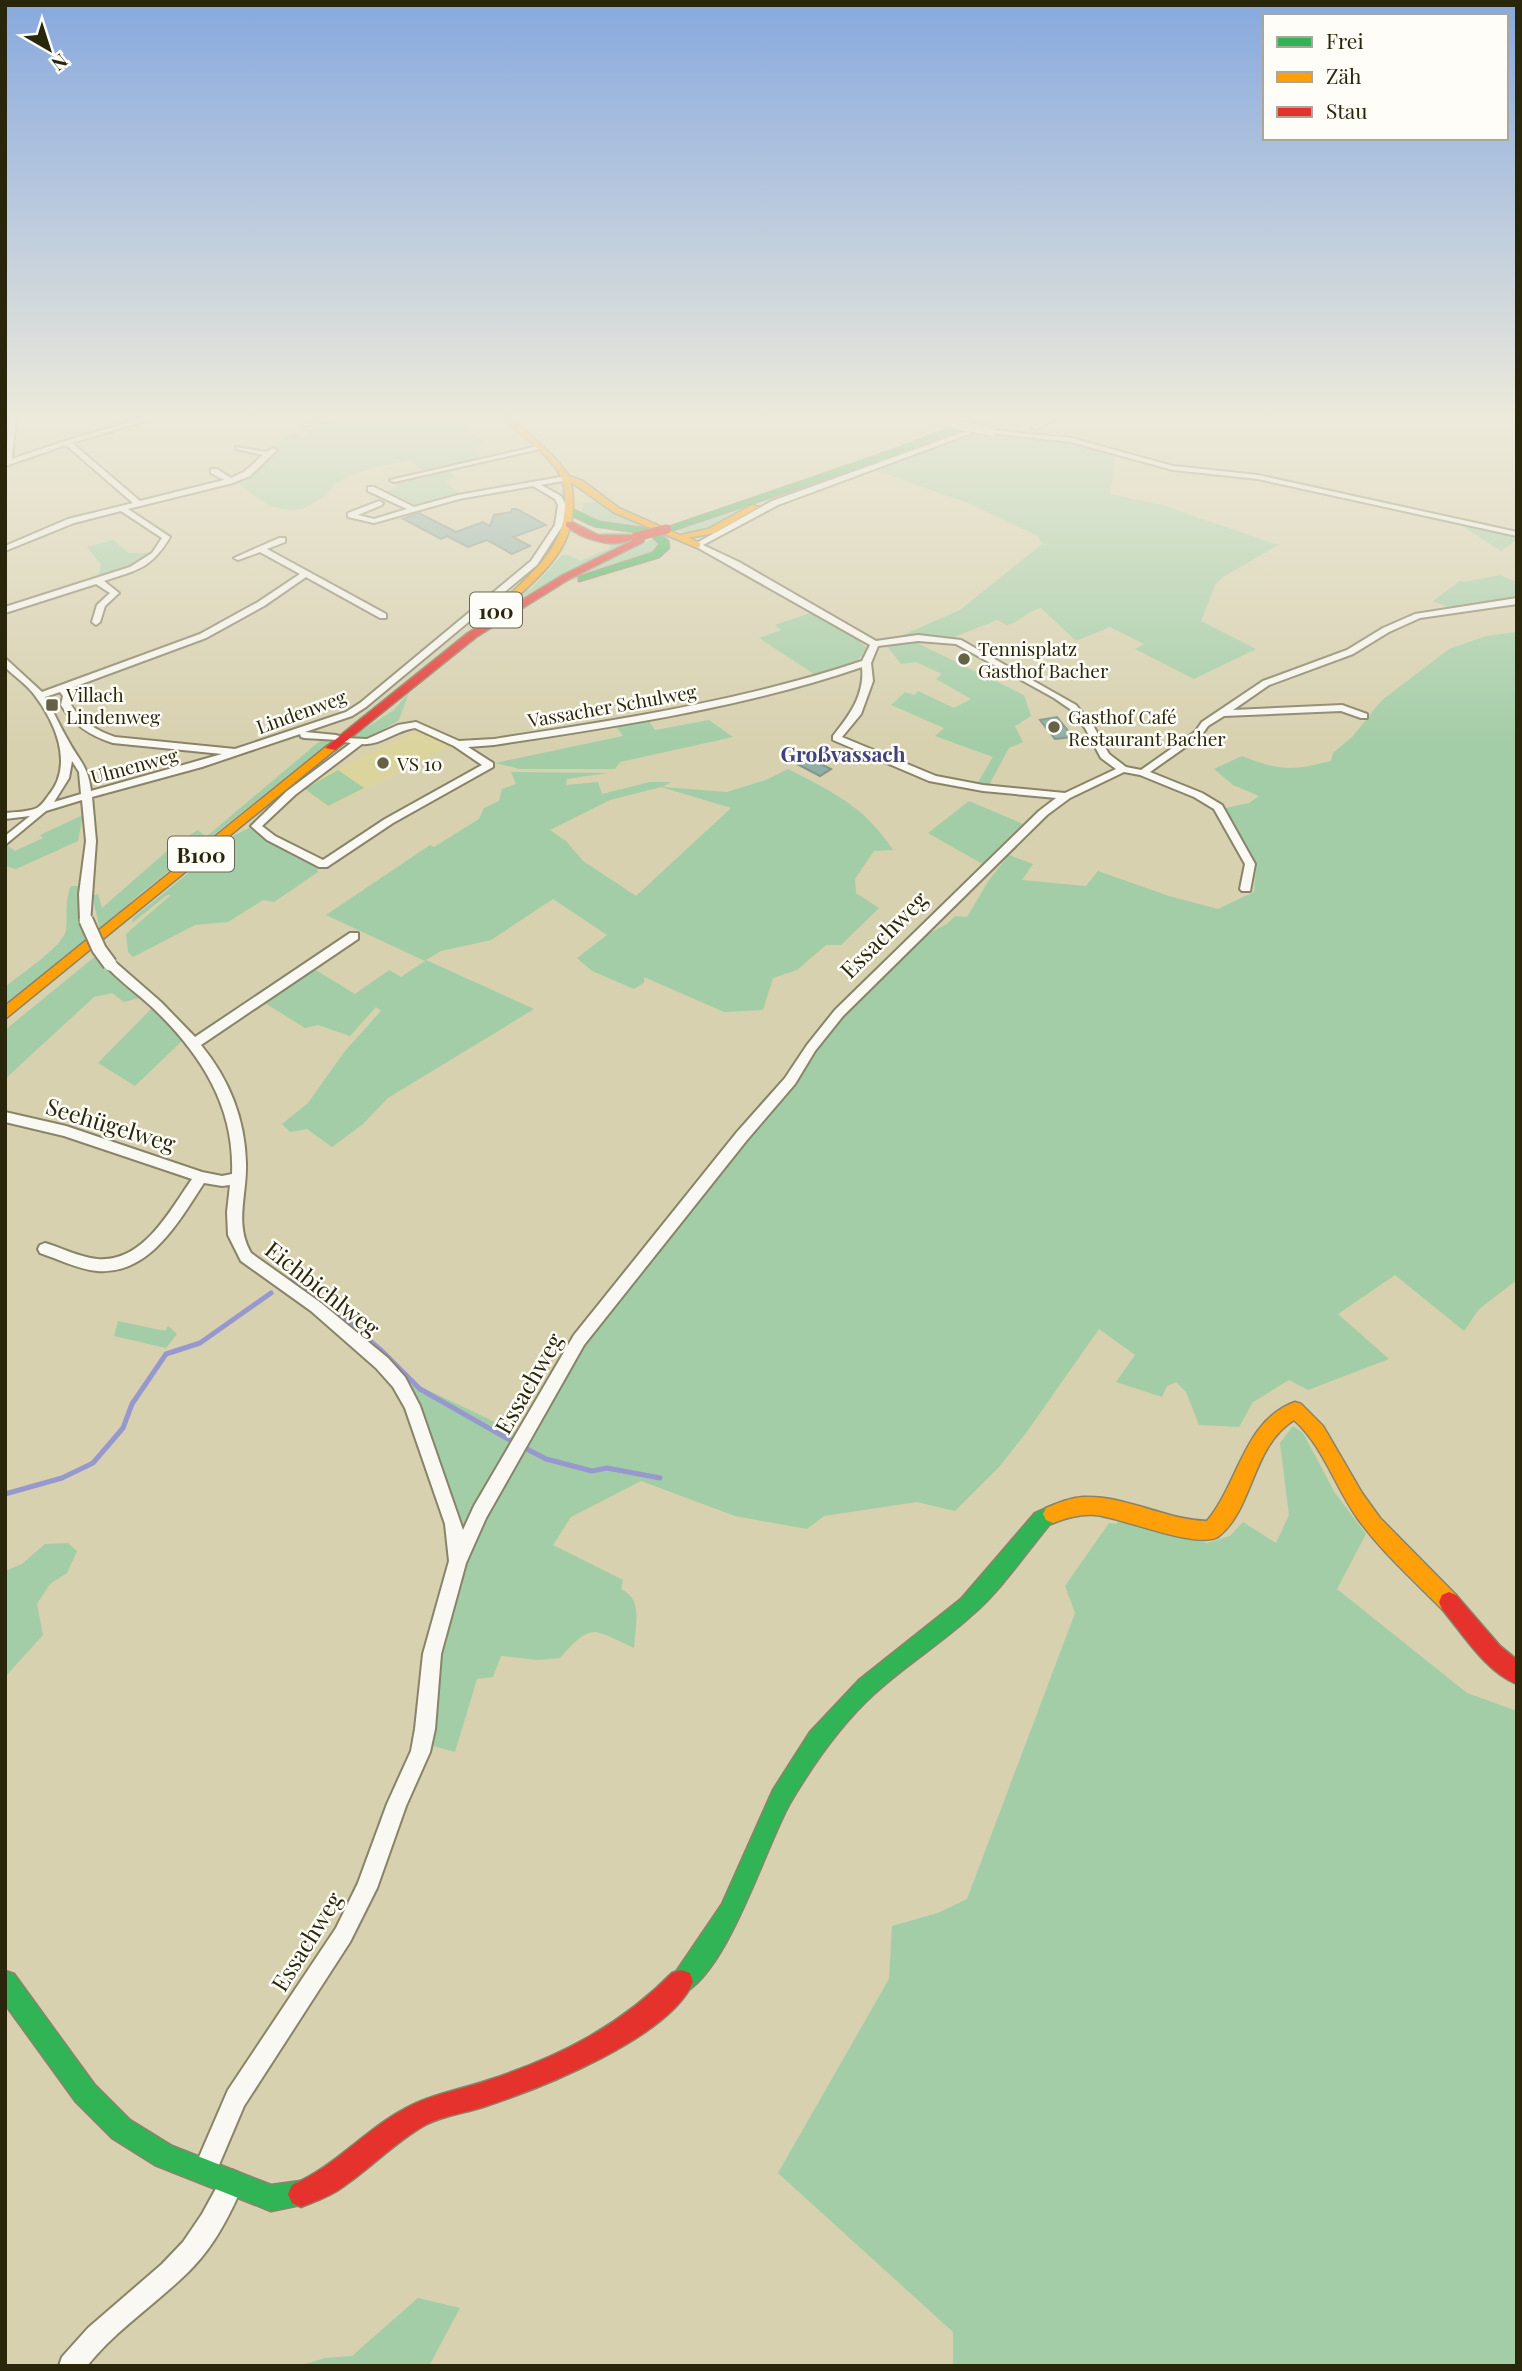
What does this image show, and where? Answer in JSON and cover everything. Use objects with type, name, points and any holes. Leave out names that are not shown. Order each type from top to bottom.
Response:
[{"type":"main road","name":"100","points":[[449,651],[453,642],[516,593],[555,554],[566,526]]},
{"type":"main road","points":[[580,526],[590,539],[638,538],[676,530],[697,544]]},
{"type":"main road","points":[[609,526],[659,535],[665,543],[664,548],[656,555]]},
{"type":"main road","points":[[665,526],[697,537],[724,526]]},
{"type":"main road","name":"B100","points":[[5,1014],[449,651],[500,614],[638,538]]},
{"type":"main road","name":"100","points":[[500,614],[515,610],[565,585],[697,544]]},
{"type":"main road","points":[[5,1983],[85,2093],[121,2129],[164,2156],[271,2198],[290,2199],[316,2189],[411,2118],[439,2105],[475,2097],[524,2080],[615,2042],[647,2017],[673,1992],[730,1912],[785,1787],[827,1729],[874,1679],[959,1614],[1042,1519],[1056,1510],[1077,1504],[1099,1503],[1192,1532],[1212,1530],[1227,1515],[1265,1435],[1287,1411],[1295,1410],[1310,1421],[1346,1486],[1378,1530],[1505,1665],[1517,1674]]},
{"type":"street","points":[[5,549],[60,526]]},
{"type":"street","points":[[5,610],[146,563],[162,547],[166,537],[149,526]]},
{"type":"street","name":"Lindenweg","points":[[62,688],[68,696],[66,705],[72,715],[100,736],[128,744],[236,752],[289,736],[334,720],[363,705],[534,564],[559,526]]},
{"type":"street","points":[[697,544],[730,526]]},
{"type":"street","points":[[1479,526],[1517,534]]},
{"type":"street","points":[[238,558],[282,540]]},
{"type":"street","points":[[697,544],[875,643],[918,638],[958,642],[1073,708],[1089,727],[1105,756],[1123,769],[1143,773],[1198,795],[1218,807],[1250,864],[1246,889]]},
{"type":"street","points":[[261,549],[383,616]]},
{"type":"street","points":[[40,696],[203,636],[261,604],[305,574]]},
{"type":"street","points":[[96,622],[101,605],[115,593],[98,580]]},
{"type":"street","points":[[1143,773],[1198,734],[1205,724],[1266,683],[1350,652],[1386,630],[1418,616],[1517,601]]},
{"type":"street","points":[[875,643],[866,663],[868,681],[856,714],[836,738],[933,779],[984,788],[1066,796]]},
{"type":"street","name":"Eichbichlweg","points":[[5,660],[40,696],[84,772],[91,841],[85,894],[86,920],[99,949],[110,964],[196,1042],[219,1079],[231,1110],[238,1143],[232,1226],[238,1246],[246,1257],[316,1307],[382,1363],[399,1382],[412,1406],[454,1524],[457,1563]]},
{"type":"street","name":"Vassacher Schulweg","points":[[289,736],[337,738],[359,742],[375,740],[401,727],[416,724],[457,744],[482,744],[653,719],[772,692],[866,663]]},
{"type":"street","points":[[6,679],[20,677]]},
{"type":"street","points":[[1222,713],[1342,708],[1364,716]]},
{"type":"street","points":[[334,720],[328,726],[337,738]]},
{"type":"street","points":[[359,742],[291,793],[256,827],[271,838],[323,865],[389,821],[489,765],[457,744]]},
{"type":"street","points":[[5,842],[41,811],[66,779],[67,746]]},
{"type":"street","name":"Ulmenweg","points":[[41,811],[236,752]]},
{"type":"street","name":"Essachweg","points":[[205,2171],[236,2098],[343,1936],[368,1888],[380,1848],[420,1752],[425,1730],[432,1654],[457,1563],[480,1512],[521,1445],[579,1340],[742,1136],[790,1081],[811,1048],[839,1013],[942,910],[983,874],[1016,836],[1066,796],[1123,769]]},
{"type":"street","points":[[5,816],[41,811]]},
{"type":"street","points":[[196,1042],[354,936]]},
{"type":"street","name":"Seehügelweg","points":[[5,1117],[66,1131],[201,1177],[222,1181],[237,1179]]},
{"type":"street","points":[[45,1249],[97,1265],[126,1261],[138,1255],[156,1237],[201,1177]]},
{"type":"street","points":[[71,2366],[85,2346],[184,2259],[199,2241],[232,2182]]},
{"type":"shaded area","name":"VS 10","points":[[419,729],[452,745],[327,808],[303,789],[313,781]]},
{"type":"green space","points":[[620,526],[654,528],[649,530]]},
{"type":"green space","points":[[686,526],[718,526],[707,532],[688,533],[674,530]]},
{"type":"green space","points":[[1016,526],[1222,526],[1278,545],[1223,577],[1215,585],[1201,621],[1256,649],[1194,679],[1135,649],[1144,644],[1110,627],[1076,641],[1041,608],[1012,624],[1007,625],[997,620],[952,638],[926,635],[894,639],[960,610],[1042,544],[1038,536]]},
{"type":"green space","points":[[1462,526],[1517,535],[1517,539],[1501,551]]},
{"type":"green space","points":[[656,537],[661,542],[658,549],[649,555],[558,585]]},
{"type":"green space","points":[[113,540],[129,553],[154,553],[138,565],[98,578],[101,564],[87,547]]},
{"type":"green space","points":[[626,542],[517,598],[525,590],[532,588],[562,555],[569,555],[580,561],[610,548],[609,543]]},
{"type":"green space","points":[[1500,575],[1517,582],[1517,600],[1451,608],[1433,601],[1460,581]]},
{"type":"green space","points":[[810,613],[858,640],[866,647],[863,654],[846,667],[817,676],[759,638],[781,630],[775,625]]},
{"type":"green space","points":[[1517,632],[1517,1280],[1479,1309],[1464,1331],[1395,1275],[1338,1314],[1389,1359],[1308,1390],[1289,1380],[1253,1402],[1239,1427],[1199,1425],[1186,1392],[1176,1382],[1167,1386],[1162,1397],[1116,1382],[1135,1355],[1099,1329],[1026,1433],[999,1467],[955,1511],[917,1502],[824,1516],[807,1529],[735,1516],[641,1481],[571,1517],[553,1545],[623,1580],[621,1589],[633,1600],[635,1606],[634,1648],[593,1632],[579,1639],[560,1658],[538,1660],[501,1656],[493,1677],[477,1679],[455,1752],[433,1746],[433,1695],[461,1573],[500,1488],[572,1362],[829,1031],[877,977],[916,940],[947,924],[955,916],[967,917],[989,880],[1009,855],[1033,864],[1022,880],[1086,886],[1098,871],[1169,896],[1218,909],[1254,892],[1256,868],[1222,809],[1249,803],[1259,796],[1233,785],[1214,769],[1242,756],[1266,765],[1286,768],[1331,761],[1333,753],[1353,736],[1381,701],[1449,649],[1486,636]]},
{"type":"green space","points":[[915,642],[1024,695],[1031,716],[1015,726],[1023,742],[1009,748],[989,785],[977,784],[993,757],[935,736],[944,728],[891,705],[905,692],[914,695],[918,691],[954,708],[971,699],[936,679],[942,674],[916,662],[901,664],[887,646]]},
{"type":"green space","points":[[409,692],[399,720],[369,738],[350,738],[394,710]]},
{"type":"green space","points":[[709,720],[733,737],[620,762],[615,769],[520,769],[495,763],[623,736],[615,725],[649,721],[655,730]]},
{"type":"green space","points":[[321,740],[332,740],[135,898],[100,930],[92,895],[98,894],[102,908],[175,844],[198,830],[206,837]]},
{"type":"green space","points":[[788,769],[819,785],[859,811],[893,850],[874,851],[855,879],[856,893],[879,908],[841,945],[826,945],[797,970],[773,978],[763,1010],[724,1012],[644,977],[644,983],[634,989],[592,971],[577,958],[607,935],[553,899],[491,940],[441,951],[426,960],[534,1009],[388,1098],[363,1124],[332,1147],[307,1129],[290,1132],[282,1124],[308,1103],[345,1051],[381,1011],[376,1007],[350,1036],[318,1025],[305,1028],[265,1003],[314,969],[355,994],[389,970],[401,977],[425,961],[326,915],[430,845],[434,847],[479,819],[484,808],[499,801],[502,789],[516,784],[511,772],[608,773],[567,779],[566,785],[598,782],[602,794],[650,782],[671,782],[663,787],[727,792],[766,780]],"holes":[[[661,787],[731,808],[636,896],[583,861],[566,841],[550,830],[610,800]]]},
{"type":"green space","points":[[338,770],[364,788],[328,806],[305,789]]},
{"type":"green space","points":[[969,801],[1023,824],[995,852],[986,866],[928,833]]},
{"type":"green space","points":[[83,815],[78,841],[16,869],[5,866],[7,845],[15,851],[43,838],[40,835]]},
{"type":"green space","points":[[249,828],[316,865],[318,872],[274,902],[263,900],[228,922],[195,925],[133,957],[128,952],[126,934],[171,895],[167,895],[132,923],[133,918],[235,835]]},
{"type":"green space","points":[[71,886],[79,886],[78,913],[86,940],[5,1006],[5,987],[49,952],[63,937]]},
{"type":"green space","points":[[97,955],[104,967],[139,998],[124,1002],[112,993],[94,997],[5,1079],[5,1030]]},
{"type":"green space","points":[[153,1007],[184,1039],[135,1086],[98,1063]]},
{"type":"green space","points":[[118,1321],[165,1331],[168,1326],[177,1334],[166,1348],[114,1336]]},
{"type":"green space","points":[[413,1383],[520,1434],[463,1546],[410,1387]]},
{"type":"green space","points":[[1293,1426],[1303,1433],[1335,1493],[1366,1534],[1337,1589],[1467,1693],[1517,1711],[1517,2366],[953,2366],[953,2332],[778,2173],[889,1979],[892,1926],[938,1913],[967,1899],[1075,1613],[1065,1586],[1109,1523],[1116,1524],[1121,1517],[1207,1543],[1230,1536],[1243,1522],[1276,1543],[1289,1515],[1280,1443]]},
{"type":"green space","points":[[68,1543],[77,1551],[67,1573],[50,1584],[37,1604],[43,1635],[5,1677],[5,1571],[22,1564],[45,1544]]},
{"type":"green space","points":[[418,2298],[460,2308],[429,2366],[299,2366],[325,2358],[352,2356]]},
{"type":"building","points":[[416,526],[444,526],[456,532],[473,526],[544,526],[513,537],[530,546],[512,554],[487,540],[468,547],[447,536],[441,539]]},
{"type":"building","name":"Gasthof Café Restaurant Bacher","points":[[1057,717],[1073,737],[1055,739],[1040,720]]},
{"type":"building","points":[[809,758],[831,769],[820,776],[797,764]]},
{"type":"waterway","points":[[292,1280],[317,1295],[383,1352],[420,1389],[515,1443]]},
{"type":"waterway","points":[[5,1494],[62,1478],[93,1463],[123,1428],[132,1404],[166,1354],[200,1343],[271,1293]]},
{"type":"waterway","points":[[523,1447],[546,1459],[592,1471],[607,1468],[660,1478]]},
{"type":"traffic: fast","points":[[582,579],[656,555],[664,548],[665,543],[653,532],[609,526]]},
{"type":"traffic: fast","points":[[667,529],[677,526]]},
{"type":"traffic: fast","points":[[681,1982],[703,1955],[730,1912],[781,1798],[818,1740],[866,1687],[968,1606],[1042,1519],[1053,1514]]},
{"type":"traffic: fast","points":[[5,1983],[85,2093],[121,2129],[164,2156],[271,2198],[301,2194]]},
{"type":"traffic: slow","points":[[514,595],[551,557],[560,544],[567,526]]},
{"type":"traffic: slow","points":[[652,526],[697,545]]},
{"type":"traffic: slow","points":[[681,537],[711,531],[721,526]]},
{"type":"traffic: slow","points":[[5,1014],[331,748]]},
{"type":"traffic: slow","points":[[1053,1514],[1068,1508],[1096,1506],[1180,1527],[1212,1530],[1233,1500],[1267,1432],[1295,1410],[1317,1432],[1355,1499],[1373,1524],[1449,1602]]},
{"type":"traffic: jam","points":[[571,526],[598,538],[630,538]]},
{"type":"traffic: jam","points":[[635,537],[667,529]]},
{"type":"traffic: jam","points":[[331,748],[472,635],[566,577],[640,540]]},
{"type":"traffic: jam","points":[[1449,1602],[1493,1653],[1517,1674]]},
{"type":"traffic: jam","points":[[301,2194],[332,2179],[386,2136],[423,2113],[513,2084],[591,2051],[639,2021],[681,1982]]},
{"type":"place","name":"Tennisplatz Gasthof Bacher","points":[[964,659]]},
{"type":"place","name":"Villach Lindenweg","points":[[52,705]]},
{"type":"place","name":"Gasthof Café Restaurant Bacher","points":[[1054,727]]},
{"type":"place","name":"VS 10","points":[[383,763]]},
{"type":"district","name":"Großvassach","points":[[843,753]]}]
